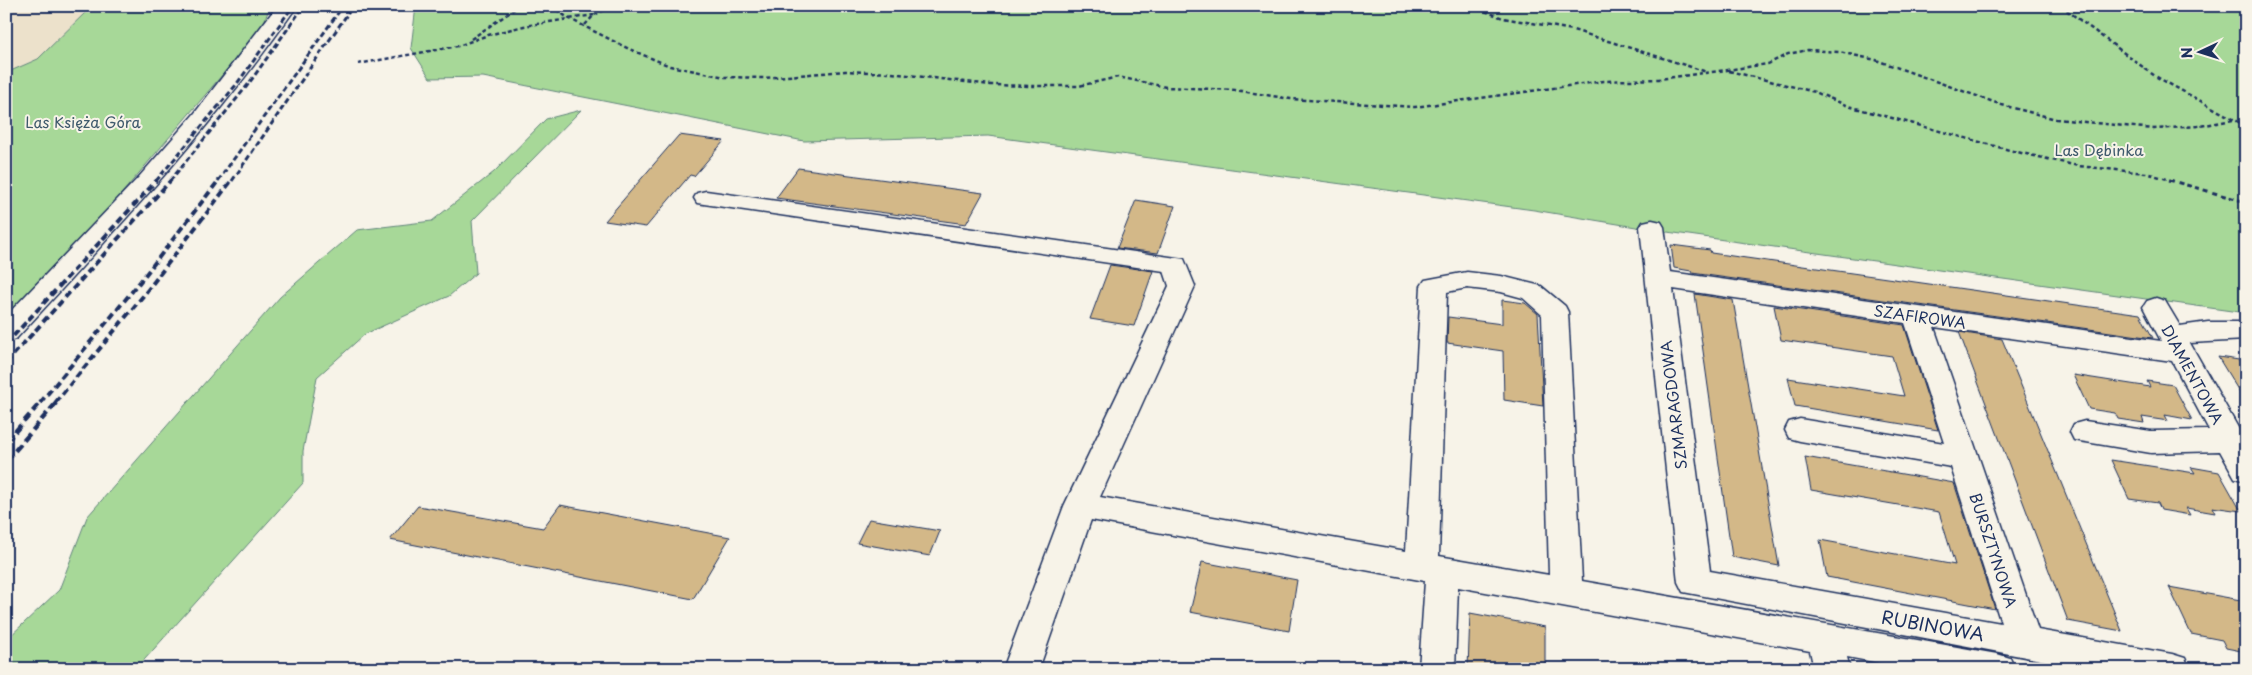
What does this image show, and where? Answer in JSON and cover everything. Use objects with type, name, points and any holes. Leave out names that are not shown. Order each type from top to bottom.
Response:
[{"type":"street","points":[[6,333],[146,183],[202,119],[286,6]]},
{"type":"street","points":[[706,198],[1175,265],[1182,286],[1080,506],[1021,669]]},
{"type":"street","name":"SZMARAGDOWA","points":[[1652,227],[1694,582]]},
{"type":"street","name":"SZAFIROWA","points":[[1658,279],[1916,315],[2177,345],[2208,331],[2246,331]]},
{"type":"street","points":[[1437,669],[1432,568],[1434,286],[1467,280],[1501,284],[1532,292],[1556,312],[1566,591]]},
{"type":"street","name":"DIAMENTOWA","points":[[2156,307],[2246,470]]},
{"type":"street","name":"BURSZTYNOWA","points":[[1916,315],[2024,642]]},
{"type":"street","points":[[1800,430],[1964,458]]},
{"type":"street","name":"DIAMENTOWA","points":[[2085,432],[2151,442],[2230,440]]},
{"type":"street","points":[[1080,506],[1566,591],[1828,653],[1997,669]]},
{"type":"street","name":"RUBINOWA","points":[[1694,582],[2172,669]]},
{"type":"path","points":[[358,64],[458,46],[469,41],[519,6]]},
{"type":"path","points":[[551,6],[568,18],[629,49],[670,66],[725,77],[764,78],[845,71],[891,73],[991,86],[1079,86],[1118,77],[1166,87],[1235,90],[1291,99],[1415,108],[1604,81],[1659,79],[1768,64],[1788,54],[1808,50],[1839,52],[1876,60],[1944,82],[2002,105],[2056,119],[2154,129],[2200,126],[2233,120]]},
{"type":"path","points":[[469,41],[568,18],[594,15],[613,6]]},
{"type":"path","points":[[1472,6],[1503,18],[1573,30],[1710,72]]},
{"type":"path","points":[[2061,6],[2155,76],[2246,126]]},
{"type":"path","points":[[584,25],[594,15]]},
{"type":"path","points":[[1727,70],[1815,92],[1848,106],[2013,151],[2078,166],[2146,173],[2246,202]]},
{"type":"shaded area","points":[[6,6],[92,6],[38,59],[6,73]]},
{"type":"green space","name":"Las Księża Góra","points":[[92,6],[270,6],[262,28],[28,304],[6,322],[6,73],[38,59]]},
{"type":"green space","name":"Las Dębinka","points":[[416,6],[2246,6],[2246,313],[1660,231],[1534,210],[988,136],[804,141],[483,77],[430,78],[411,48]]},
{"type":"green space","points":[[581,110],[472,221],[476,273],[449,296],[365,334],[317,377],[303,451],[303,483],[136,669],[6,669],[6,640],[59,590],[87,517],[280,297],[357,230],[432,221],[494,172],[546,119]]},
{"type":"building","points":[[679,135],[724,141],[694,176],[690,175],[646,227],[605,221]]},
{"type":"building","points":[[798,168],[983,193],[966,224],[776,198]]},
{"type":"building","points":[[1136,200],[1175,206],[1158,253],[1117,248]]},
{"type":"building","points":[[1671,245],[1710,250],[1711,253],[2140,314],[2153,338],[1692,273],[1691,271],[1674,268]]},
{"type":"building","points":[[1110,265],[1153,271],[1134,326],[1090,319]]},
{"type":"building","points":[[1695,294],[1733,300],[1779,566],[1732,557]]},
{"type":"building","points":[[1502,300],[1525,303],[1538,314],[1543,406],[1504,400],[1503,351],[1447,343],[1448,317],[1502,324]]},
{"type":"building","points":[[1774,306],[1904,325],[1938,430],[1795,406],[1788,378],[1904,396],[1892,356],[1781,340]]},
{"type":"building","points":[[1959,332],[2002,339],[2122,631],[2068,621]]},
{"type":"building","points":[[2218,357],[2246,361],[2246,403]]},
{"type":"building","points":[[2073,375],[2150,387],[2147,381],[2173,385],[2192,420],[2165,415],[2168,421],[2142,417],[2144,423],[2118,419],[2115,413],[2089,409]]},
{"type":"building","points":[[1805,457],[1954,483],[1995,609],[1827,577],[1820,540],[1955,565],[1939,512],[1811,490]]},
{"type":"building","points":[[2111,460],[2195,473],[2191,467],[2219,472],[2241,511],[2212,507],[2215,513],[2186,508],[2190,515],[2161,510],[2158,503],[2129,499]]},
{"type":"building","points":[[560,505],[730,537],[693,599],[390,540],[418,506],[543,528]]},
{"type":"building","points":[[869,519],[940,531],[930,556],[857,543]]},
{"type":"building","points":[[1202,562],[1297,580],[1289,631],[1190,612]]},
{"type":"building","points":[[2169,587],[2246,601],[2246,652],[2226,648],[2222,640],[2191,634]]},
{"type":"building","points":[[1470,613],[1545,627],[1545,669],[1468,669]]},
{"type":"railway","points":[[156,181],[236,85],[293,6]]},
{"type":"railway","points":[[170,181],[247,86],[304,6]]},
{"type":"railway","points":[[218,181],[343,6]]},
{"type":"railway","points":[[232,181],[353,6]]},
{"type":"railway","points":[[6,344],[157,180]]},
{"type":"railway","points":[[6,363],[171,180]]},
{"type":"railway","points":[[40,403],[139,283],[219,180]]},
{"type":"railway","points":[[55,403],[143,296],[232,180]]},
{"type":"railway","points":[[6,442],[41,402]]},
{"type":"railway","points":[[6,461],[57,402]]}]
